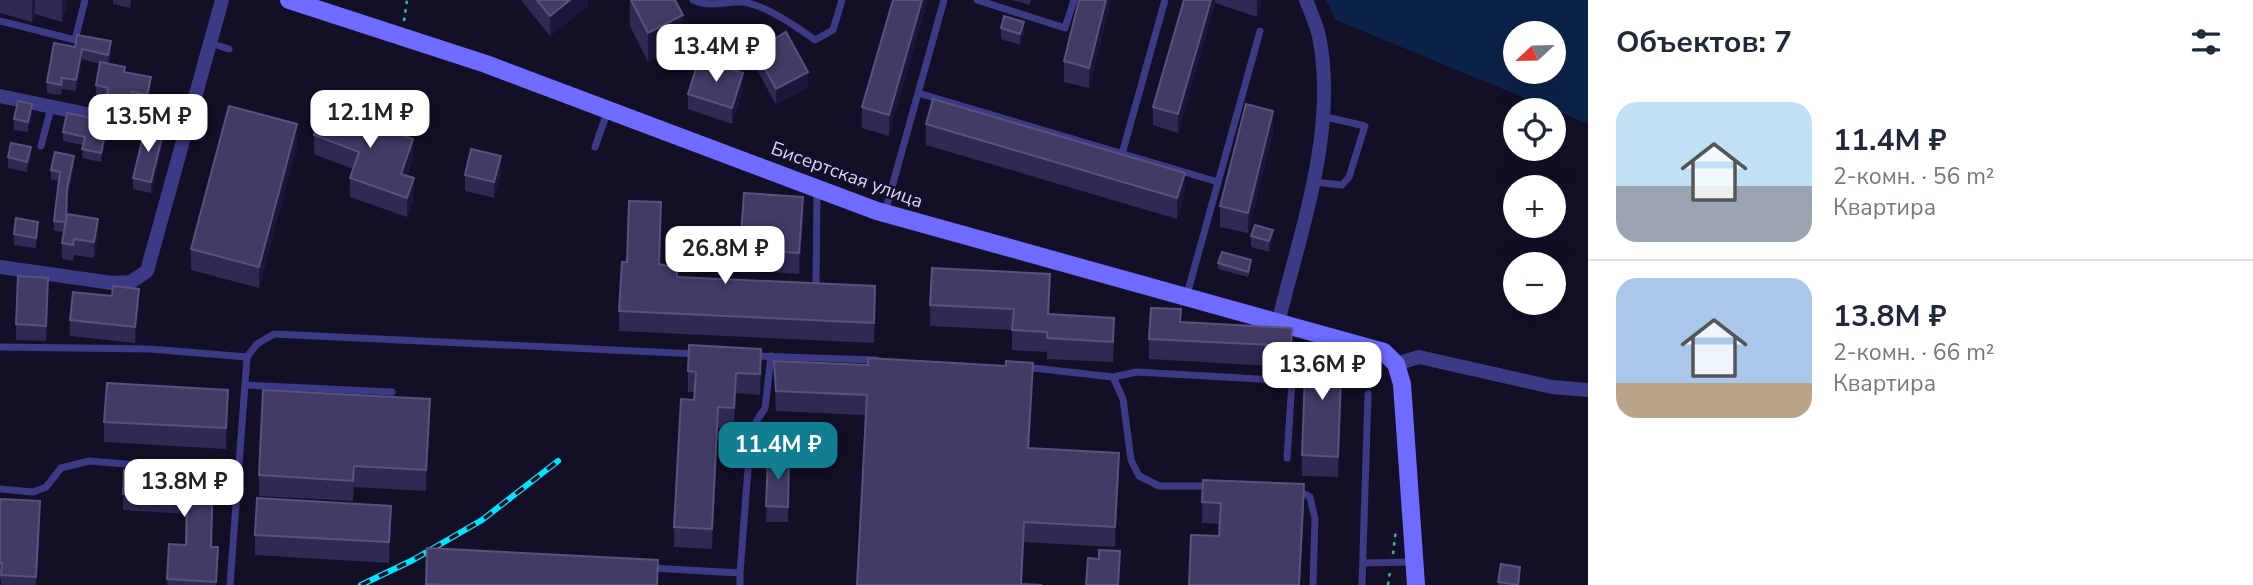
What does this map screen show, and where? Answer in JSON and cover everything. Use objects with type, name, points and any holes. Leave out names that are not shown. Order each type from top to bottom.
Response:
[{"type":"main road","name":"Бисертская улица","points":[[298,1],[608,109],[885,213],[1185,298],[1367,346],[1384,352],[1396,364]]},
{"type":"main road","points":[[1396,364],[1402,384],[1416,585]]},
{"type":"street","points":[[0,267],[112,283],[131,282],[147,271],[222,0]]},
{"type":"street","points":[[1278,323],[1313,181],[1325,97],[1319,35],[1307,0]]},
{"type":"street","points":[[0,96],[184,134]]},
{"type":"street","points":[[1396,364],[1419,357],[1552,387],[1588,390]]},
{"type":"lane","points":[[0,21],[75,40],[85,0]]},
{"type":"lane","points":[[693,0],[705,5],[744,2],[791,22],[815,40],[833,30],[842,0]]},
{"type":"lane","points":[[885,213],[944,0]]},
{"type":"lane","points":[[977,0],[1065,28],[1074,0]]},
{"type":"lane","points":[[1122,154],[1165,0]]},
{"type":"lane","points":[[1185,298],[1260,31]]},
{"type":"lane","points":[[210,43],[229,49]]},
{"type":"lane","points":[[918,93],[1218,183]]},
{"type":"lane","points":[[41,146],[51,108]]},
{"type":"lane","points":[[595,147],[608,109]]},
{"type":"lane","points":[[1313,181],[1342,185],[1349,177],[1365,126],[1322,116]]},
{"type":"lane","points":[[803,289],[816,289],[817,188]]},
{"type":"lane","points":[[230,585],[247,358],[257,344],[274,334],[704,354]]},
{"type":"lane","points":[[0,347],[150,349],[247,358]]},
{"type":"lane","points":[[744,355],[885,360]]},
{"type":"lane","points":[[740,585],[751,430],[765,408],[771,356]]},
{"type":"lane","points":[[1014,366],[1113,377],[1137,372],[1292,381],[1287,458]]},
{"type":"lane","points":[[1113,377],[1123,399],[1131,460],[1139,476],[1159,486],[1224,486]]},
{"type":"lane","points":[[245,385],[391,392]]},
{"type":"lane","points":[[1362,585],[1368,394]]},
{"type":"lane","points":[[0,489],[33,492],[46,487],[61,468],[89,461],[199,470],[238,470]]},
{"type":"lane","points":[[1293,489],[1310,497],[1315,519],[1313,585]]},
{"type":"lane","points":[[1364,563],[1414,562]]},
{"type":"lane","points":[[646,568],[740,573]]},
{"type":"path","points":[[402,37],[407,0]]},
{"type":"water","points":[[1326,0],[1588,0],[1588,124],[1566,115],[1566,98],[1525,98],[1336,20]]},
{"type":"building","points":[[537,0],[570,0],[550,16]]},
{"type":"building","points":[[631,0],[675,0],[683,15],[648,33]]},
{"type":"building","points":[[893,0],[922,0],[889,115],[862,107]]},
{"type":"building","points":[[1079,0],[1106,0],[1089,68],[1064,61]]},
{"type":"building","points":[[1184,0],[1211,0],[1178,114],[1153,107]]},
{"type":"building","points":[[1004,16],[1024,22],[1020,34],[1001,28]]},
{"type":"building","points":[[786,32],[808,72],[776,89],[755,50]]},
{"type":"building","points":[[77,35],[111,41],[108,55],[82,49],[76,80],[62,78],[61,85],[47,82],[54,43],[75,47]]},
{"type":"building","points":[[699,59],[743,73],[732,108],[688,94]]},
{"type":"building","points":[[100,62],[125,67],[124,72],[151,77],[147,95],[132,92],[131,98],[107,94],[108,88],[96,85]]},
{"type":"building","points":[[933,99],[1185,173],[1177,198],[926,124]]},
{"type":"building","points":[[18,101],[32,104],[28,122],[14,119]]},
{"type":"building","points":[[1246,104],[1273,111],[1248,213],[1220,206]]},
{"type":"building","points":[[229,106],[297,124],[259,267],[191,249]]},
{"type":"building","points":[[325,106],[413,139],[401,174],[414,178],[407,198],[350,178],[359,152],[314,135]]},
{"type":"building","points":[[67,113],[108,121],[101,153],[82,149],[85,137],[63,132]]},
{"type":"building","points":[[146,125],[164,129],[151,182],[133,178]]},
{"type":"building","points":[[11,143],[31,147],[27,162],[8,157]]},
{"type":"building","points":[[471,149],[501,156],[494,182],[465,175]]},
{"type":"building","points":[[55,152],[74,156],[67,189],[66,222],[54,221],[60,172],[51,170]]},
{"type":"building","points":[[744,193],[803,197],[799,253],[740,249]]},
{"type":"building","points":[[629,201],[661,202],[659,264],[677,268],[677,277],[875,286],[874,323],[619,311],[622,262],[627,262]]},
{"type":"building","points":[[67,214],[98,219],[94,242],[74,239],[73,245],[62,243]]},
{"type":"building","points":[[16,218],[38,222],[36,238],[14,234]]},
{"type":"building","points":[[1255,225],[1273,230],[1269,241],[1251,236]]},
{"type":"building","points":[[1222,252],[1251,260],[1248,272],[1218,263]]},
{"type":"building","points":[[932,268],[1050,274],[1048,314],[1114,318],[1113,342],[1047,338],[1047,332],[1012,330],[1014,309],[930,305]]},
{"type":"building","points":[[18,276],[48,278],[46,326],[16,324]]},
{"type":"building","points":[[113,286],[139,289],[135,327],[70,320],[73,292],[112,296]]},
{"type":"building","points":[[1151,308],[1181,309],[1180,322],[1292,328],[1291,346],[1149,339]]},
{"type":"building","points":[[689,345],[761,349],[760,374],[736,373],[734,408],[718,407],[712,529],[674,527],[681,399],[694,400],[696,372],[688,371]]},
{"type":"building","points":[[1306,348],[1342,349],[1338,457],[1302,455]]},
{"type":"building","points":[[868,358],[1006,366],[1006,361],[1033,363],[1028,448],[1119,453],[1115,527],[1024,522],[1021,584],[1042,585],[857,585],[867,395],[776,391],[774,361],[868,365]]},
{"type":"building","points":[[107,383],[228,390],[226,428],[104,422]]},
{"type":"building","points":[[263,390],[430,399],[426,470],[354,466],[353,481],[259,475]]},
{"type":"building","points":[[768,457],[789,458],[788,507],[766,506]]},
{"type":"building","points":[[124,470],[213,472],[211,547],[218,547],[216,582],[167,579],[169,544],[186,545],[187,498],[123,494]]},
{"type":"building","points":[[1203,480],[1304,484],[1299,585],[1189,585],[1191,535],[1219,536],[1221,503],[1202,502]]},
{"type":"building","points":[[257,498],[391,506],[389,542],[255,535]]},
{"type":"building","points":[[0,499],[40,501],[36,577],[1,575]]},
{"type":"building","points":[[427,548],[658,560],[657,585],[426,584]]},
{"type":"building","points":[[1099,550],[1120,551],[1118,585],[1086,585],[1088,558],[1099,559]]},
{"type":"building","points":[[1501,564],[1520,567],[1518,585],[1498,582]]},
{"type":"railway","points":[[361,585],[413,560],[482,520],[558,461]]}]
